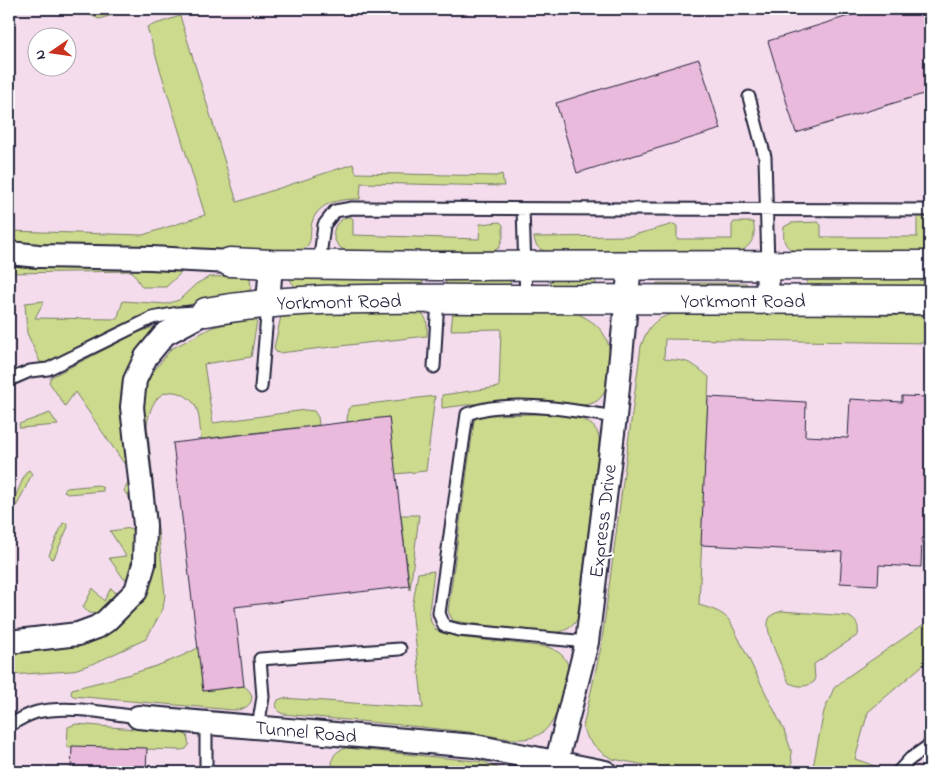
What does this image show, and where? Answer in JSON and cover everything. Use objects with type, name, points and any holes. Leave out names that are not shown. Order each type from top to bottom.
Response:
[{"type":"street","name":"Yorkmont Road","points":[[9,253],[38,256],[151,258],[319,265],[930,266]]},
{"type":"street","points":[[268,302],[271,264]]},
{"type":"street","name":"Express Drive","points":[[556,768],[587,642],[615,416],[630,265]]},
{"type":"street","points":[[767,300],[768,265]]},
{"type":"street","points":[[438,299],[439,266]]},
{"type":"street","name":"Yorkmont Road","points":[[9,642],[78,634],[97,627],[106,621],[136,591],[144,558],[145,524],[132,407],[135,380],[146,357],[165,334],[206,312],[268,302],[380,299],[930,300]]},
{"type":"street","name":"Tunnel Road","points":[[138,716],[475,746],[556,768],[605,772]]},
{"type":"lane","points":[[748,97],[765,157],[768,265]]},
{"type":"lane","points":[[319,265],[324,225],[336,211],[352,208],[930,210]]},
{"type":"lane","points":[[523,209],[526,299]]},
{"type":"lane","points":[[434,367],[438,299]]},
{"type":"lane","points":[[261,387],[268,302]]},
{"type":"lane","points":[[9,380],[30,371],[48,369],[152,318],[178,313],[206,312]]},
{"type":"lane","points":[[587,642],[459,630],[444,626],[439,613],[468,414],[483,408],[528,407],[568,409],[615,416]]},
{"type":"lane","points":[[258,727],[263,697],[260,659],[400,649]]},
{"type":"lane","name":"Tunnel Road","points":[[9,726],[21,718],[49,710],[74,710],[138,716]]},
{"type":"lane","points":[[206,722],[206,772]]},
{"type":"lane","points":[[898,772],[910,759],[930,745]]},
{"type":"shaded area","points":[[9,9],[930,9],[930,772],[9,772]]},
{"type":"green space","points":[[78,9],[133,9],[99,19]]},
{"type":"green space","points":[[180,16],[237,202],[353,164],[356,173],[496,176],[502,174],[504,186],[361,183],[360,199],[336,201],[317,212],[311,227],[309,244],[293,252],[121,249],[9,244],[9,231],[143,235],[205,215],[147,27]]},
{"type":"green space","points":[[930,213],[930,252],[796,252],[786,245],[784,239],[784,227],[791,223],[818,222],[821,225],[821,237],[917,237],[917,215]]},
{"type":"green space","points":[[347,217],[353,219],[353,235],[479,239],[480,224],[500,222],[503,225],[503,237],[499,248],[493,251],[348,252],[338,245],[334,234],[337,224]]},
{"type":"green space","points":[[734,222],[753,222],[754,227],[752,241],[738,253],[552,252],[539,248],[534,237],[630,236],[674,224],[677,226],[677,239],[732,239],[732,225]]},
{"type":"green space","points":[[9,262],[184,270],[166,287],[142,287],[132,271],[9,273]]},
{"type":"green space","points":[[293,275],[422,278],[423,282],[422,286],[296,288],[290,280]]},
{"type":"green space","points":[[930,275],[930,291],[811,289],[807,284],[807,279]]},
{"type":"green space","points":[[247,276],[250,279],[251,287],[249,292],[150,313],[115,328],[46,363],[40,362],[27,333],[25,303],[44,301],[35,318],[117,319],[123,301],[166,304],[179,300],[196,284],[209,277]]},
{"type":"green space","points":[[448,276],[505,278],[510,281],[511,286],[447,286],[445,281]]},
{"type":"green space","points":[[551,277],[595,278],[596,284],[594,288],[552,287],[550,283]]},
{"type":"green space","points":[[657,283],[746,283],[749,286],[654,286]]},
{"type":"green space","points":[[417,311],[424,315],[427,325],[427,336],[279,353],[274,348],[281,316],[339,312]]},
{"type":"green space","points":[[453,311],[576,313],[583,316],[600,329],[609,347],[609,373],[604,392],[597,401],[584,405],[544,400],[518,400],[442,408],[442,395],[499,387],[501,329],[451,330]]},
{"type":"green space","points":[[679,312],[930,316],[930,343],[665,339],[664,359],[689,363],[709,377],[699,605],[720,613],[730,621],[784,730],[791,750],[792,764],[790,772],[682,772],[613,759],[602,753],[588,739],[583,727],[601,647],[641,346],[647,332],[654,323],[659,319]]},
{"type":"green space","points":[[254,318],[257,321],[251,357],[204,364],[213,423],[305,410],[314,411],[318,417],[319,425],[201,439],[198,413],[191,401],[184,395],[176,392],[163,394],[158,398],[148,417],[147,425],[165,595],[163,609],[146,639],[95,663],[71,671],[9,675],[9,652],[59,648],[96,640],[118,626],[144,595],[139,404],[145,382],[171,349],[213,327]]},
{"type":"green space","points":[[156,326],[159,327],[139,352],[134,505],[124,491],[132,475],[75,392],[65,406],[49,382],[51,377],[137,333]]},
{"type":"green space","points":[[435,396],[426,471],[395,474],[389,417],[347,422],[348,409],[352,406]]},
{"type":"green space","points":[[50,413],[58,425],[20,428],[19,424]]},
{"type":"green space","points":[[543,414],[566,416],[582,420],[595,428],[599,437],[577,620],[563,631],[554,633],[453,621],[448,611],[474,421],[483,415]]},
{"type":"green space","points":[[29,470],[32,474],[17,505],[14,506],[12,504],[26,472]]},
{"type":"green space","points":[[98,485],[103,488],[103,491],[67,494],[64,491],[66,488]]},
{"type":"green space","points":[[401,515],[419,515],[410,590]]},
{"type":"green space","points":[[63,523],[67,523],[68,527],[54,558],[51,559],[49,555]]},
{"type":"green space","points":[[131,528],[137,539],[131,569],[128,578],[124,579],[109,558],[126,556],[110,531]]},
{"type":"green space","points":[[434,571],[429,611],[431,622],[436,630],[457,637],[548,647],[565,658],[568,672],[558,711],[543,732],[529,738],[512,739],[445,729],[283,714],[278,711],[276,705],[278,700],[283,698],[423,708],[412,609],[418,573]]},
{"type":"green space","points":[[93,588],[104,601],[111,588],[116,596],[105,608],[96,613],[87,611],[83,607]]},
{"type":"green space","points":[[782,611],[848,616],[857,624],[858,635],[814,664],[815,681],[805,686],[789,683],[771,641],[768,625],[770,617]]},
{"type":"green space","points":[[930,620],[930,659],[868,712],[855,759],[881,768],[880,772],[812,772],[824,711],[834,688]]},
{"type":"green space","points":[[198,648],[203,691],[244,686],[249,690],[252,699],[248,706],[239,710],[233,710],[73,696],[71,694],[72,689],[168,662]]},
{"type":"green space","points":[[76,724],[181,733],[187,735],[189,745],[186,749],[181,750],[67,747],[68,727]]},
{"type":"green space","points":[[346,748],[485,762],[505,772],[333,772],[332,763],[335,754]]},
{"type":"building","points":[[871,9],[930,9],[930,92],[796,133],[768,41]]},
{"type":"building","points":[[699,59],[721,129],[577,173],[556,103]]},
{"type":"building","points":[[902,396],[930,397],[930,538],[922,538],[921,567],[879,565],[878,585],[840,583],[842,552],[701,545],[708,397],[806,402],[805,436],[848,438],[850,399],[902,402]]},
{"type":"building","points":[[389,417],[409,586],[235,607],[244,686],[203,691],[173,443]]},
{"type":"building","points":[[72,746],[147,748],[146,772],[71,772]]}]
